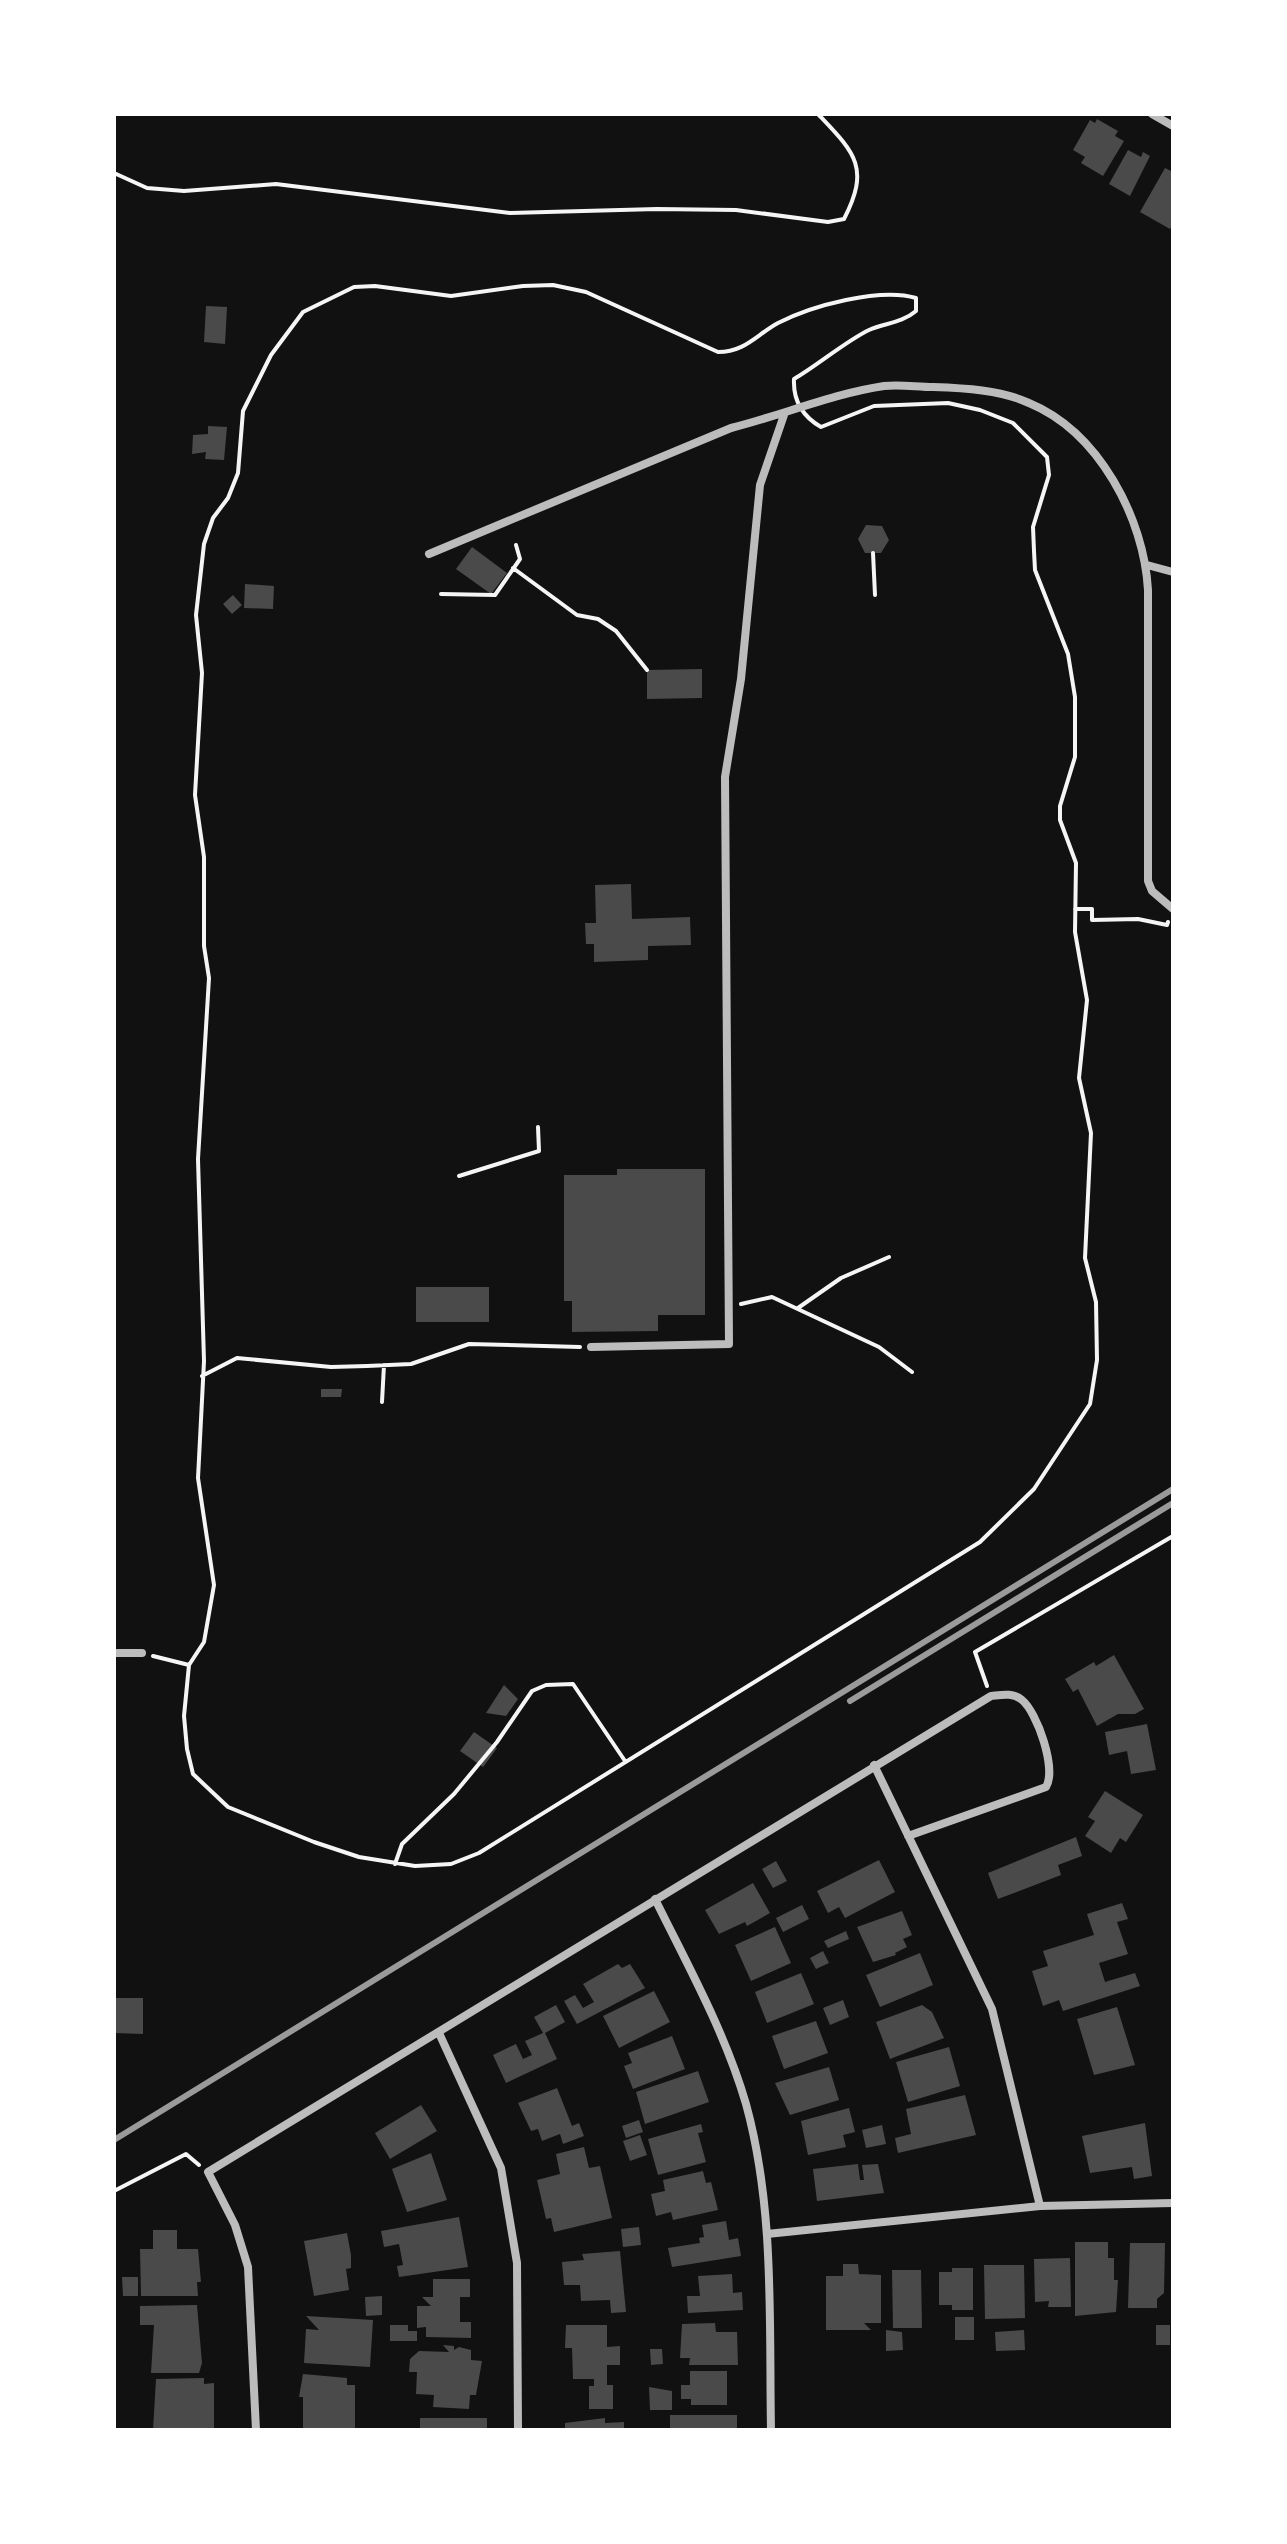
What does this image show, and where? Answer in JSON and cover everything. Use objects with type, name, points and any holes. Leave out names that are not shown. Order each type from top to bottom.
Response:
[{"type":"street","points":[[1152,114],[1173,126]]},
{"type":"street","points":[[429,554],[731,428],[784,415],[815,401],[887,386],[967,389],[1029,402],[1068,426],[1096,453],[1133,524],[1147,565],[1148,881],[1152,891],[1173,909]]},
{"type":"street","points":[[591,1347],[729,1344],[725,777],[741,679],[760,485],[784,415]]},
{"type":"street","points":[[1147,565],[1173,572]]},
{"type":"street","points":[[114,1653],[142,1653]]},
{"type":"street","points":[[256,2430],[248,2267],[235,2225],[208,2172],[991,1696],[1012,1695],[1024,1701],[1049,1754],[1052,1777],[1046,1787],[908,1836]]},
{"type":"street","points":[[874,1765],[992,2009],[1040,2206]]},
{"type":"street","points":[[655,1899],[720,2029],[754,2136],[767,2234],[771,2430]]},
{"type":"street","points":[[439,2033],[501,2168],[517,2263],[518,2430]]},
{"type":"street","points":[[767,2234],[1040,2206],[1173,2203]]},
{"type":"path","points":[[114,173],[147,188],[184,191],[276,184],[510,213],[736,210],[828,222],[844,219],[858,192],[857,167],[840,136],[818,114]]},
{"type":"path","points":[[375,286],[451,296],[523,286],[570,288],[718,352],[733,352],[750,344],[776,324],[811,308],[889,295],[916,298],[916,311],[910,316],[872,329],[820,366],[794,379],[793,393],[800,409],[821,427],[874,406],[948,403],[980,410],[1013,423],[1047,457],[1049,475],[1033,527],[1035,570],[1068,654],[1075,697],[1075,757],[1060,806],[1062,832],[1076,863],[1075,909],[1080,972],[1087,1000],[1079,1078],[1089,1114],[1092,1149],[1085,1220],[1085,1258],[1096,1302],[1097,1360],[1090,1404],[1034,1489],[980,1542],[465,1860],[438,1866],[395,1864],[359,1857],[228,1807],[210,1793],[193,1774],[184,1716],[189,1665],[204,1642],[212,1616],[214,1585],[198,1478],[202,1376],[198,1159],[209,978],[204,946],[204,857],[195,795],[202,673],[196,615],[204,544],[213,518],[228,498],[238,473],[243,411],[271,355],[303,312],[354,287],[375,286]]},
{"type":"path","points":[[441,594],[495,595],[520,559],[516,545]]},
{"type":"path","points":[[873,553],[875,595]]},
{"type":"path","points":[[513,568],[577,615],[598,619],[616,631],[647,670]]},
{"type":"path","points":[[1075,909],[1092,909],[1092,920],[1138,919],[1167,925],[1173,909]]},
{"type":"path","points":[[459,1176],[539,1151],[538,1127]]},
{"type":"path","points":[[798,1308],[841,1278],[889,1257]]},
{"type":"path","points":[[731,1306],[772,1297],[879,1347],[912,1372]]},
{"type":"path","points":[[202,1376],[237,1358],[331,1367],[411,1364],[469,1344],[591,1347]]},
{"type":"path","points":[[382,1402],[384,1365]]},
{"type":"path","points":[[991,1696],[975,1652],[1173,1536]]},
{"type":"path","points":[[142,1653],[189,1665]]},
{"type":"path","points":[[395,1864],[402,1844],[454,1794],[497,1742],[532,1691],[546,1685],[573,1684],[625,1761]]},
{"type":"path","points":[[114,2191],[186,2154],[208,2172]]},
{"type":"building","points":[[1097,119],[1118,131],[1115,136],[1124,141],[1103,176],[1081,163],[1085,157],[1073,150],[1090,120],[1095,123]]},
{"type":"building","points":[[1128,150],[1141,157],[1143,152],[1150,156],[1130,196],[1109,184]]},
{"type":"building","points":[[1165,168],[1173,172],[1173,224],[1170,229],[1140,212]]},
{"type":"building","points":[[206,306],[227,307],[225,344],[204,342]]},
{"type":"building","points":[[208,426],[227,427],[224,460],[205,459],[206,452],[192,454],[193,435],[208,434]]},
{"type":"building","points":[[866,525],[882,526],[889,540],[881,553],[865,553],[858,539]]},
{"type":"building","points":[[472,547],[507,573],[491,594],[456,569]]},
{"type":"building","points":[[245,584],[274,586],[273,609],[244,608]]},
{"type":"building","points":[[233,595],[242,605],[232,614],[223,604]]},
{"type":"building","points":[[702,669],[702,698],[647,699],[647,670]]},
{"type":"building","points":[[631,884],[632,919],[690,917],[691,945],[648,946],[648,960],[594,962],[594,944],[586,944],[585,923],[596,923],[595,885]]},
{"type":"building","points":[[617,1169],[705,1169],[705,1315],[658,1315],[658,1331],[572,1332],[572,1301],[564,1301],[564,1175],[617,1175]]},
{"type":"building","points":[[416,1287],[489,1287],[489,1322],[416,1322]]},
{"type":"building","points":[[321,1389],[342,1389],[341,1397],[321,1397]]},
{"type":"building","points":[[1114,1655],[1144,1709],[1135,1714],[1118,1714],[1097,1726],[1078,1689],[1073,1692],[1065,1679],[1094,1662],[1096,1666]]},
{"type":"building","points":[[504,1685],[518,1699],[506,1716],[486,1713]]},
{"type":"building","points":[[1147,1724],[1156,1770],[1131,1774],[1127,1751],[1109,1755],[1105,1732]]},
{"type":"building","points":[[474,1732],[497,1748],[483,1767],[460,1751]]},
{"type":"building","points":[[1105,1791],[1143,1815],[1126,1842],[1120,1838],[1111,1853],[1085,1836],[1095,1821],[1088,1817]]},
{"type":"building","points":[[1076,1837],[1082,1856],[1058,1865],[1061,1875],[998,1899],[988,1873]]},
{"type":"building","points":[[879,1860],[895,1892],[845,1918],[839,1907],[828,1913],[817,1891]]},
{"type":"building","points":[[776,1861],[787,1881],[773,1888],[762,1869]]},
{"type":"building","points":[[753,1883],[770,1913],[747,1926],[745,1922],[719,1934],[705,1910]]},
{"type":"building","points":[[1122,1903],[1128,1919],[1117,1922],[1128,1954],[1099,1963],[1105,1982],[1135,1973],[1140,1986],[1063,2011],[1059,2000],[1043,2006],[1032,1971],[1048,1966],[1043,1951],[1094,1935],[1087,1914]]},
{"type":"building","points":[[802,1905],[809,1919],[783,1932],[776,1918]]},
{"type":"building","points":[[902,1911],[912,1935],[903,1939],[907,1947],[896,1955],[873,1962],[857,1927]]},
{"type":"building","points":[[775,1927],[791,1963],[751,1981],[735,1945]]},
{"type":"building","points":[[846,1931],[849,1939],[828,1948],[824,1941]]},
{"type":"building","points":[[823,1951],[829,1963],[816,1969],[810,1958]]},
{"type":"building","points":[[920,1953],[933,1985],[880,2007],[866,1975]]},
{"type":"building","points":[[618,1964],[622,1968],[630,1964],[645,1988],[577,2024],[564,2001],[575,1995],[583,2008],[594,2002],[583,1984]]},
{"type":"building","points":[[801,1973],[814,2004],[767,2023],[755,1992]]},
{"type":"building","points":[[654,1991],[670,2022],[619,2048],[603,2016]]},
{"type":"building","points":[[114,1998],[143,1998],[143,2034],[114,2033]]},
{"type":"building","points":[[843,2000],[849,2017],[830,2025],[823,2008]]},
{"type":"building","points":[[556,2005],[565,2022],[545,2033],[557,2059],[506,2083],[493,2055],[516,2044],[523,2059],[532,2055],[525,2041],[543,2033],[534,2017]]},
{"type":"building","points":[[922,2005],[932,2012],[944,2038],[890,2059],[876,2022]]},
{"type":"building","points":[[1117,2007],[1135,2065],[1094,2075],[1077,2019]]},
{"type":"building","points":[[816,2021],[828,2053],[784,2069],[772,2036]]},
{"type":"building","points":[[672,2036],[685,2069],[633,2089],[624,2066],[632,2063],[628,2053]]},
{"type":"building","points":[[949,2047],[960,2086],[908,2102],[896,2062]]},
{"type":"building","points":[[829,2067],[839,2100],[790,2115],[775,2083]]},
{"type":"building","points":[[698,2071],[709,2102],[645,2124],[636,2092]]},
{"type":"building","points":[[557,2088],[572,2126],[579,2123],[584,2136],[563,2144],[560,2134],[542,2141],[538,2129],[531,2131],[518,2103]]},
{"type":"building","points":[[965,2095],[976,2135],[898,2153],[895,2138],[911,2134],[906,2109]]},
{"type":"building","points":[[421,2105],[437,2131],[390,2159],[375,2133]]},
{"type":"building","points":[[849,2108],[855,2132],[843,2135],[846,2147],[808,2155],[801,2121]]},
{"type":"building","points":[[639,2120],[643,2132],[626,2138],[622,2126]]},
{"type":"building","points":[[1145,2123],[1152,2176],[1134,2179],[1132,2167],[1090,2173],[1082,2136]]},
{"type":"building","points":[[701,2124],[703,2132],[698,2133],[706,2162],[658,2175],[648,2139]]},
{"type":"building","points":[[882,2125],[886,2144],[866,2148],[862,2130]]},
{"type":"building","points":[[640,2135],[647,2155],[630,2161],[623,2141]]},
{"type":"building","points":[[584,2147],[589,2168],[600,2166],[612,2218],[554,2232],[551,2218],[546,2219],[537,2180],[560,2174],[556,2154]]},
{"type":"building","points":[[431,2153],[447,2200],[407,2212],[392,2169]]},
{"type":"building","points":[[858,2164],[860,2180],[864,2180],[862,2165],[878,2164],[884,2193],[817,2201],[813,2169]]},
{"type":"building","points":[[703,2171],[706,2183],[711,2182],[718,2210],[673,2220],[671,2212],[656,2216],[651,2194],[665,2191],[663,2180]]},
{"type":"building","points":[[459,2217],[468,2267],[399,2277],[397,2266],[403,2265],[399,2244],[384,2247],[381,2231]]},
{"type":"building","points":[[726,2221],[729,2240],[738,2238],[741,2256],[672,2267],[668,2248],[700,2243],[699,2238],[704,2237],[702,2225]]},
{"type":"building","points":[[639,2227],[641,2245],[623,2247],[621,2229]]},
{"type":"building","points":[[153,2230],[177,2230],[177,2249],[198,2249],[201,2282],[197,2282],[198,2296],[141,2296],[140,2249],[153,2249]]},
{"type":"building","points":[[347,2233],[351,2255],[351,2268],[346,2269],[349,2290],[314,2296],[304,2241]]},
{"type":"building","points":[[1075,2242],[1108,2242],[1108,2258],[1114,2258],[1114,2280],[1118,2280],[1116,2312],[1075,2316]]},
{"type":"building","points":[[1130,2243],[1165,2243],[1164,2293],[1157,2299],[1157,2308],[1128,2308]]},
{"type":"building","points":[[620,2251],[626,2312],[611,2313],[610,2300],[581,2301],[580,2285],[564,2285],[562,2262],[584,2260],[582,2254]]},
{"type":"building","points":[[1070,2258],[1071,2307],[1048,2307],[1049,2301],[1035,2302],[1034,2259]]},
{"type":"building","points":[[843,2264],[858,2264],[859,2274],[881,2275],[881,2323],[864,2323],[871,2330],[826,2330],[826,2276],[843,2276]]},
{"type":"building","points":[[984,2265],[1024,2265],[1025,2318],[985,2319]]},
{"type":"building","points":[[952,2268],[973,2268],[973,2310],[952,2310],[952,2305],[939,2305],[939,2272],[952,2272]]},
{"type":"building","points":[[892,2270],[921,2270],[922,2328],[893,2328]]},
{"type":"building","points":[[732,2274],[733,2293],[742,2292],[743,2310],[688,2313],[687,2296],[700,2296],[698,2276]]},
{"type":"building","points":[[122,2277],[138,2277],[138,2296],[123,2296]]},
{"type":"building","points":[[433,2279],[470,2279],[470,2297],[460,2297],[460,2322],[471,2322],[471,2338],[426,2337],[426,2327],[417,2328],[417,2306],[431,2306],[422,2297],[433,2297]]},
{"type":"building","points":[[382,2296],[382,2315],[366,2316],[365,2297]]},
{"type":"building","points":[[197,2305],[202,2363],[199,2373],[151,2373],[154,2325],[140,2325],[140,2306]]},
{"type":"building","points":[[306,2316],[373,2320],[370,2367],[304,2363],[306,2329],[319,2330]]},
{"type":"building","points":[[955,2317],[974,2317],[974,2340],[955,2340]]},
{"type":"building","points":[[715,2323],[716,2332],[737,2332],[738,2365],[689,2365],[690,2358],[680,2358],[682,2324]]},
{"type":"building","points":[[390,2325],[408,2325],[408,2331],[417,2331],[417,2341],[390,2341]]},
{"type":"building","points":[[566,2325],[607,2325],[607,2347],[620,2346],[620,2365],[607,2365],[607,2385],[613,2385],[613,2409],[589,2409],[589,2386],[594,2386],[594,2379],[573,2379],[572,2348],[565,2348]]},
{"type":"building","points":[[1156,2325],[1170,2325],[1170,2345],[1156,2345]]},
{"type":"building","points":[[886,2330],[902,2332],[903,2350],[886,2351]]},
{"type":"building","points":[[1024,2330],[1025,2350],[996,2351],[995,2332]]},
{"type":"building","points":[[443,2345],[454,2346],[454,2350],[459,2347],[471,2350],[471,2360],[482,2361],[476,2395],[470,2395],[469,2409],[433,2407],[434,2395],[416,2394],[417,2372],[409,2372],[410,2359],[419,2351],[449,2352]]},
{"type":"building","points":[[650,2349],[662,2349],[663,2364],[651,2365]]},
{"type":"building","points":[[690,2371],[727,2371],[727,2405],[691,2405],[691,2399],[681,2399],[681,2385],[690,2385]]},
{"type":"building","points":[[303,2374],[347,2378],[347,2385],[355,2385],[355,2430],[303,2430],[303,2397],[299,2397]]},
{"type":"building","points":[[204,2378],[204,2384],[214,2383],[214,2429],[153,2430],[156,2379]]},
{"type":"building","points":[[649,2387],[672,2391],[672,2410],[650,2410]]},
{"type":"building","points":[[670,2415],[737,2415],[737,2430],[670,2430]]},
{"type":"building","points":[[420,2418],[487,2418],[487,2430],[420,2430]]},
{"type":"building","points":[[605,2418],[605,2423],[624,2422],[624,2430],[565,2430],[565,2423]]},
{"type":"railway","points":[[114,2140],[1173,1489]]},
{"type":"railway","points":[[850,1701],[1173,1503]]}]
